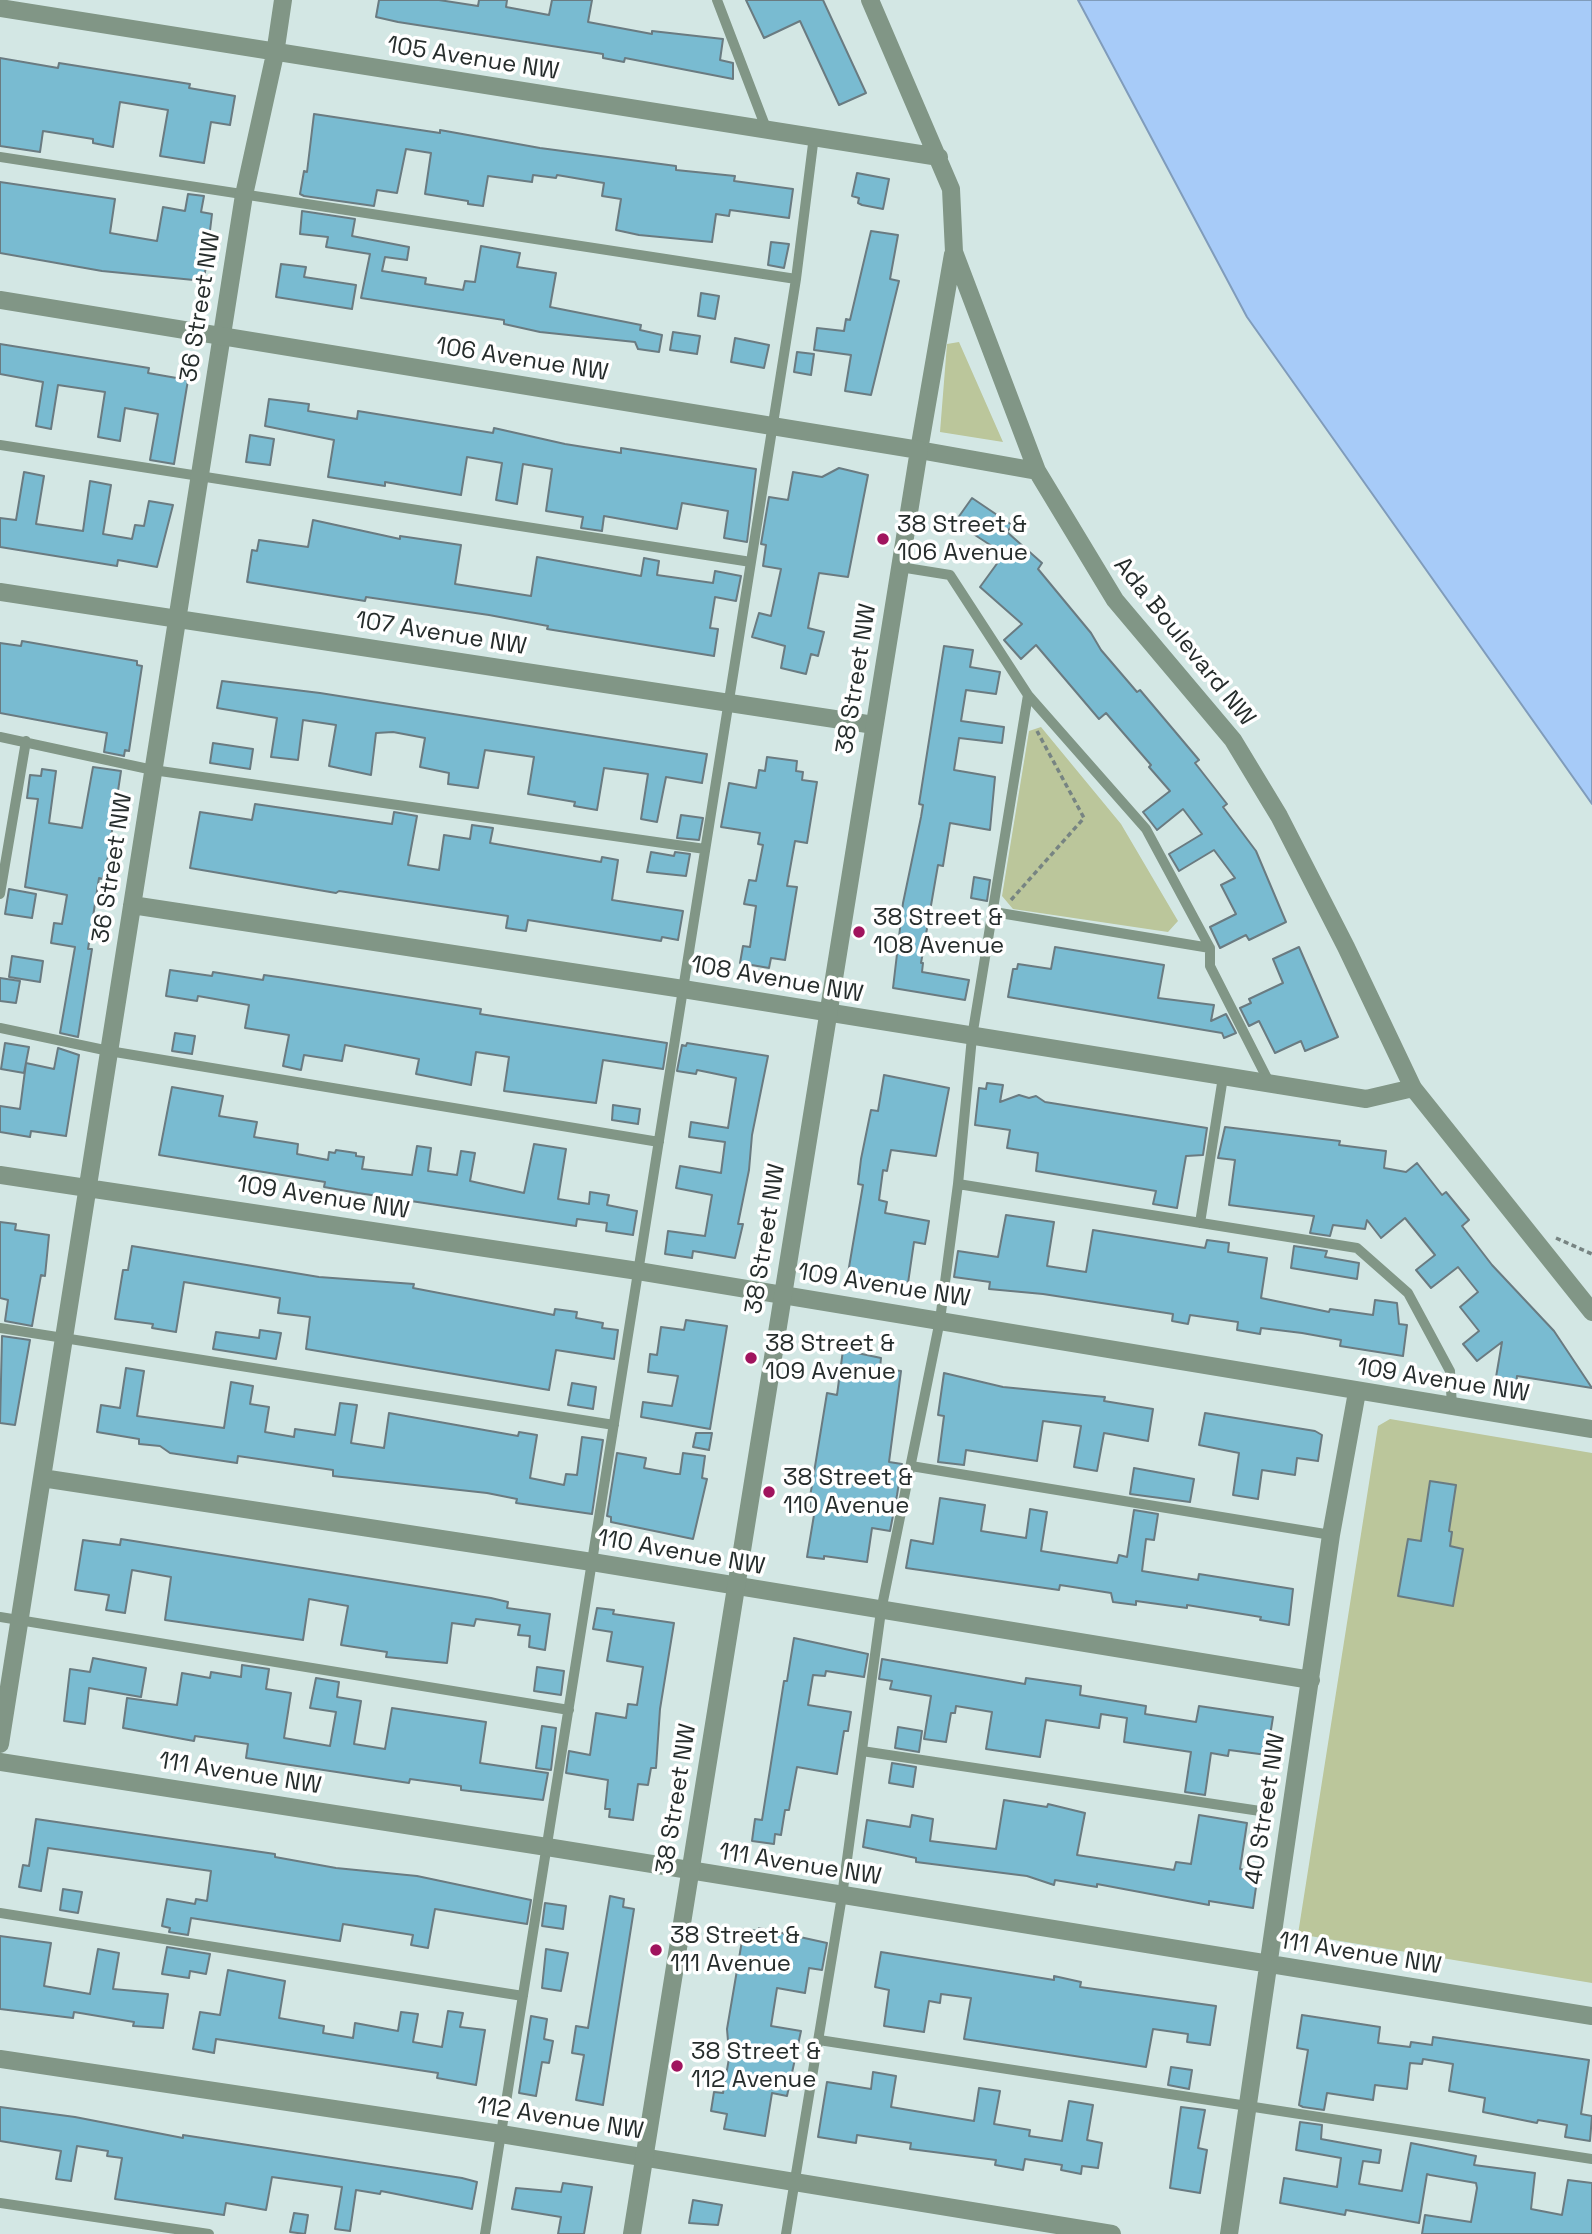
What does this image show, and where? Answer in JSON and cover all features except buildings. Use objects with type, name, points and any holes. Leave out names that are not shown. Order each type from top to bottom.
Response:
[{"type":"street","name":"36 Street NW","points":[[0,1744],[244,195],[275,54],[283,0]]},
{"type":"street","name":"Ada Boulevard NW","points":[[870,0],[951,189],[954,252],[1037,471],[1115,600],[1233,740],[1291,840],[1413,1088],[1592,1312]]},
{"type":"street","name":"105 Avenue NW","points":[[0,8],[275,54],[939,157]]},
{"type":"street","name":"38 Street NW","points":[[632,2234],[874,725],[954,252]]},
{"type":"street","name":"106 Avenue NW","points":[[0,300],[1037,471]]},
{"type":"street","name":"107 Avenue NW","points":[[0,592],[874,725]]},
{"type":"street","name":"108 Avenue NW","points":[[132,905],[683,989],[1366,1099],[1413,1088]]},
{"type":"street","name":"109 Avenue NW","points":[[0,1175],[638,1270],[1357,1392],[1592,1429]]},
{"type":"street","name":"40 Street NW","points":[[1229,2234],[1250,2106],[1266,1964],[1331,1535],[1357,1392]]},
{"type":"street","name":"110 Avenue NW","points":[[42,1478],[592,1562],[1311,1681]]},
{"type":"street","name":"111 Avenue NW","points":[[0,1762],[547,1847],[1592,2016]]},
{"type":"street","name":"112 Avenue NW","points":[[0,2059],[501,2134],[1112,2234]]},
{"type":"lane","points":[[717,0],[765,128]]},
{"type":"lane","points":[[485,2234],[773,426],[796,279],[814,136]]},
{"type":"lane","points":[[0,157],[796,279]]},
{"type":"lane","points":[[0,445],[751,562]]},
{"type":"lane","points":[[900,567],[950,575],[1028,695],[1146,829],[1183,891],[1210,948],[1210,966],[1270,1084]]},
{"type":"lane","points":[[786,2234],[842,1896],[881,1611],[940,1320],[958,1184],[972,1037],[1028,695]]},
{"type":"lane","points":[[0,737],[153,770],[705,849]]},
{"type":"lane","points":[[0,894],[26,741]]},
{"type":"lane","points":[[994,912],[1210,948]]},
{"type":"lane","points":[[0,1028],[109,1051],[659,1142]]},
{"type":"lane","points":[[1200,1223],[1223,1077]]},
{"type":"lane","points":[[958,1184],[1357,1248],[1408,1293],[1450,1371],[1452,1407]]},
{"type":"lane","points":[[0,1328],[614,1425]]},
{"type":"lane","points":[[911,1466],[1331,1535]]},
{"type":"lane","points":[[0,1617],[569,1710]]},
{"type":"lane","points":[[862,1751],[1260,1811]]},
{"type":"lane","points":[[0,1913],[523,1996]]},
{"type":"lane","points":[[819,2040],[1592,2159]]},
{"type":"lane","points":[[0,2203],[209,2234]]},
{"type":"path","points":[[1008,903],[1084,818],[1037,729]]},
{"type":"path","points":[[1531,1237],[1558,1239],[1592,1254]]},
{"type":"green space","points":[[959,342],[1003,442],[940,432],[947,344]]},
{"type":"green space","points":[[1041,727],[1121,824],[1178,921],[1168,932],[1013,909],[1002,896],[1029,731]]},
{"type":"green space","points":[[1390,1419],[1592,1453],[1592,1983],[1298,1934],[1378,1426]]},
{"type":"water","points":[[1078,0],[1592,0],[1592,804],[1247,317]]},
{"type":"place","name":"38 Street & 106 Avenue","points":[[883,539]]},
{"type":"place","name":"38 Street & 108 Avenue","points":[[859,932]]},
{"type":"place","name":"38 Street & 109 Avenue","points":[[751,1358]]},
{"type":"place","name":"38 Street & 110 Avenue","points":[[769,1492]]},
{"type":"place","name":"38 Street & 111 Avenue","points":[[656,1950]]},
{"type":"place","name":"38 Street & 112 Avenue","points":[[677,2066]]}]
